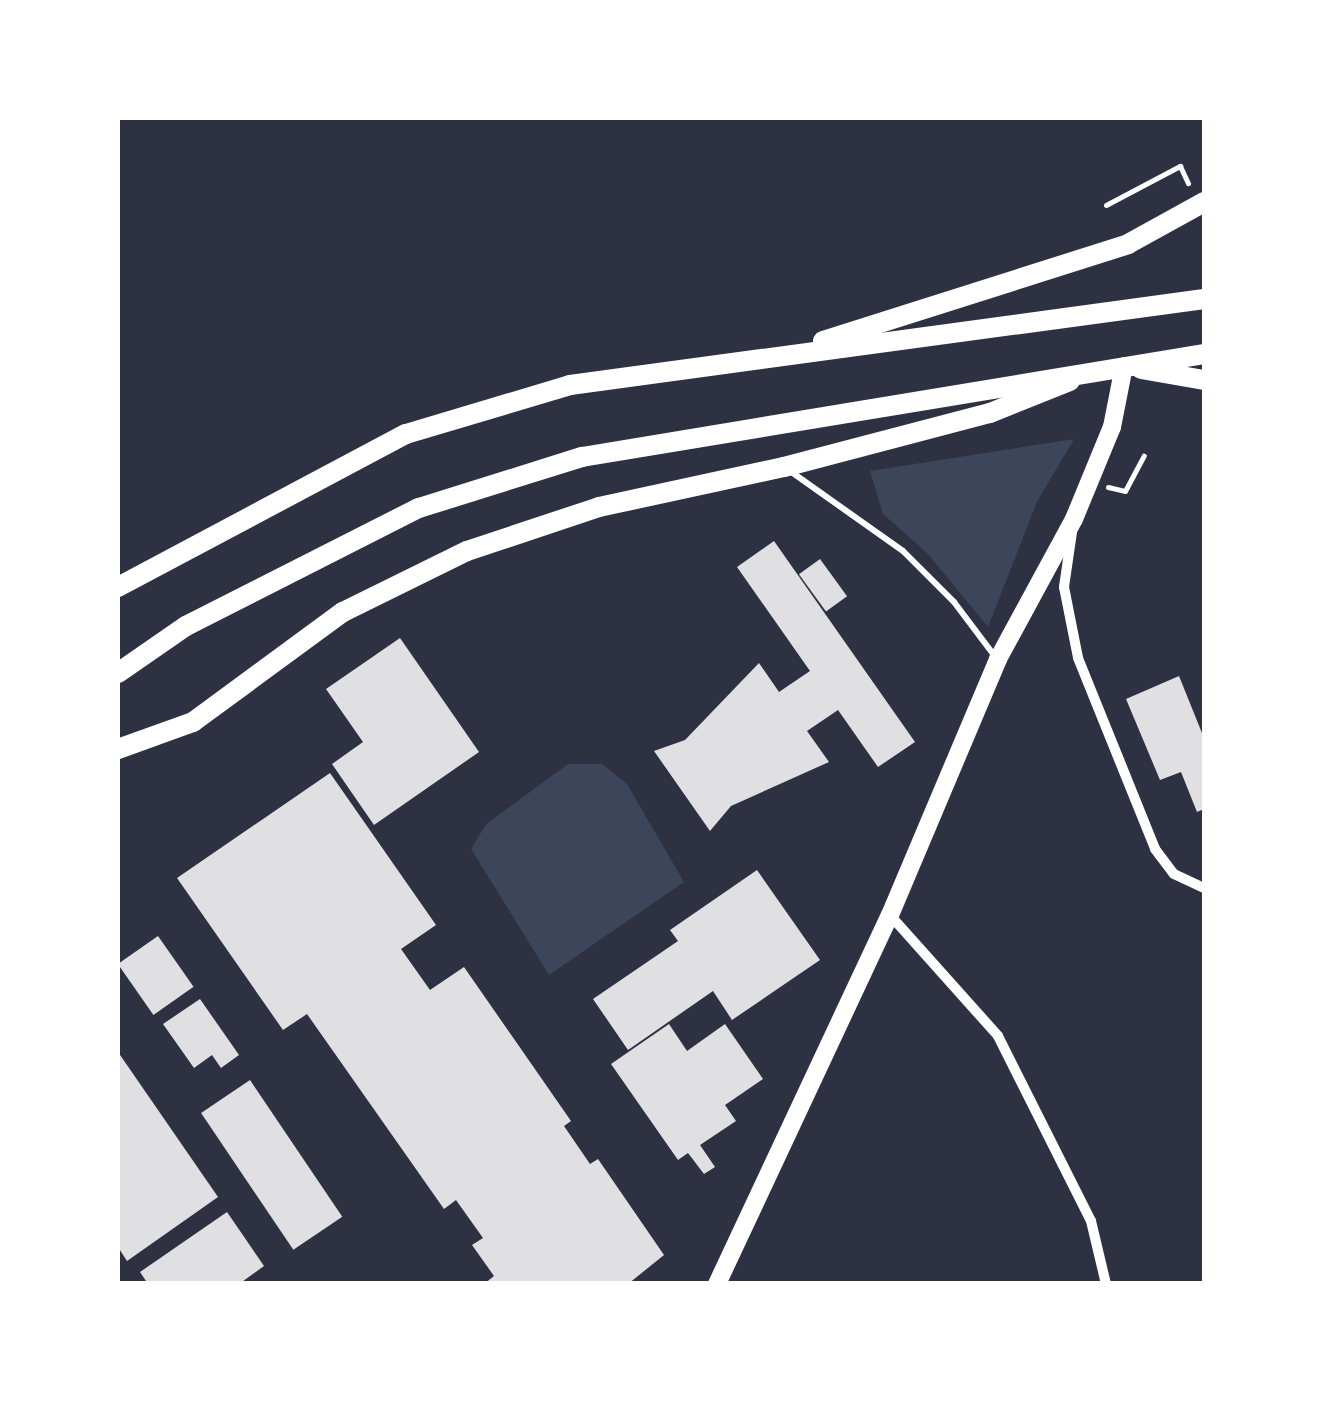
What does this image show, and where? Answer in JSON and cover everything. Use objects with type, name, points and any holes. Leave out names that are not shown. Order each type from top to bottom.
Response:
[{"type":"highway","points":[[773,358],[1128,244],[1204,202]]},
{"type":"highway","points":[[118,586],[406,434],[570,386],[1204,298]]},
{"type":"highway","points":[[118,673],[186,626],[419,508],[582,458],[1204,354]]},
{"type":"highway","points":[[1124,366],[1204,380]]},
{"type":"highway","points":[[118,749],[193,722],[342,612],[468,551],[599,507],[784,467],[1023,403],[1086,372]]},
{"type":"main road","points":[[717,1284],[890,915],[998,660],[1074,519],[1112,427],[1124,366]]},
{"type":"street","points":[[1074,519],[1064,587],[1078,658],[1154,848],[1174,874],[1204,888]]},
{"type":"street","points":[[890,915],[998,1036],[1091,1222],[1106,1284]]},
{"type":"lane","points":[[784,467],[903,551],[954,602],[998,660]]},
{"type":"path","points":[[1106,204],[1180,166]]},
{"type":"path","points":[[1126,490],[1144,456]]},
{"type":"shaded area","points":[[1074,439],[1037,502],[988,627],[927,553],[883,514],[870,471]]},
{"type":"shaded area","points":[[568,764],[602,764],[627,784],[684,882],[549,975],[471,849],[486,824]]},
{"type":"building","points":[[774,541],[915,742],[878,767],[838,710],[807,731],[829,762],[731,806],[710,831],[654,751],[685,740],[759,663],[779,692],[810,671],[737,567]]},
{"type":"building","points":[[820,559],[847,596],[826,611],[799,574]]},
{"type":"building","points":[[400,638],[479,752],[374,825],[332,764],[363,742],[326,689]]},
{"type":"building","points":[[1179,676],[1204,738],[1204,809],[1197,812],[1181,772],[1160,780],[1126,699]]},
{"type":"building","points":[[330,773],[436,925],[401,949],[430,990],[464,967],[571,1121],[564,1126],[590,1164],[598,1159],[664,1255],[628,1284],[484,1284],[494,1276],[472,1245],[483,1238],[456,1200],[444,1209],[307,1014],[283,1030],[177,878]]},
{"type":"building","points":[[757,870],[820,960],[732,1020],[713,991],[628,1050],[593,999],[678,941],[670,930]]},
{"type":"building","points":[[158,936],[194,987],[153,1015],[118,964]]},
{"type":"building","points":[[200,999],[239,1055],[221,1068],[212,1055],[194,1068],[163,1024]]},
{"type":"building","points":[[669,1024],[687,1051],[725,1024],[763,1079],[725,1105],[736,1121],[700,1145],[715,1167],[704,1174],[688,1153],[678,1160],[611,1064]]},
{"type":"building","points":[[118,1052],[218,1197],[127,1261],[118,1247]]},
{"type":"building","points":[[250,1080],[342,1217],[293,1250],[201,1113]]},
{"type":"building","points":[[227,1212],[264,1266],[239,1284],[148,1284],[140,1272]]}]
